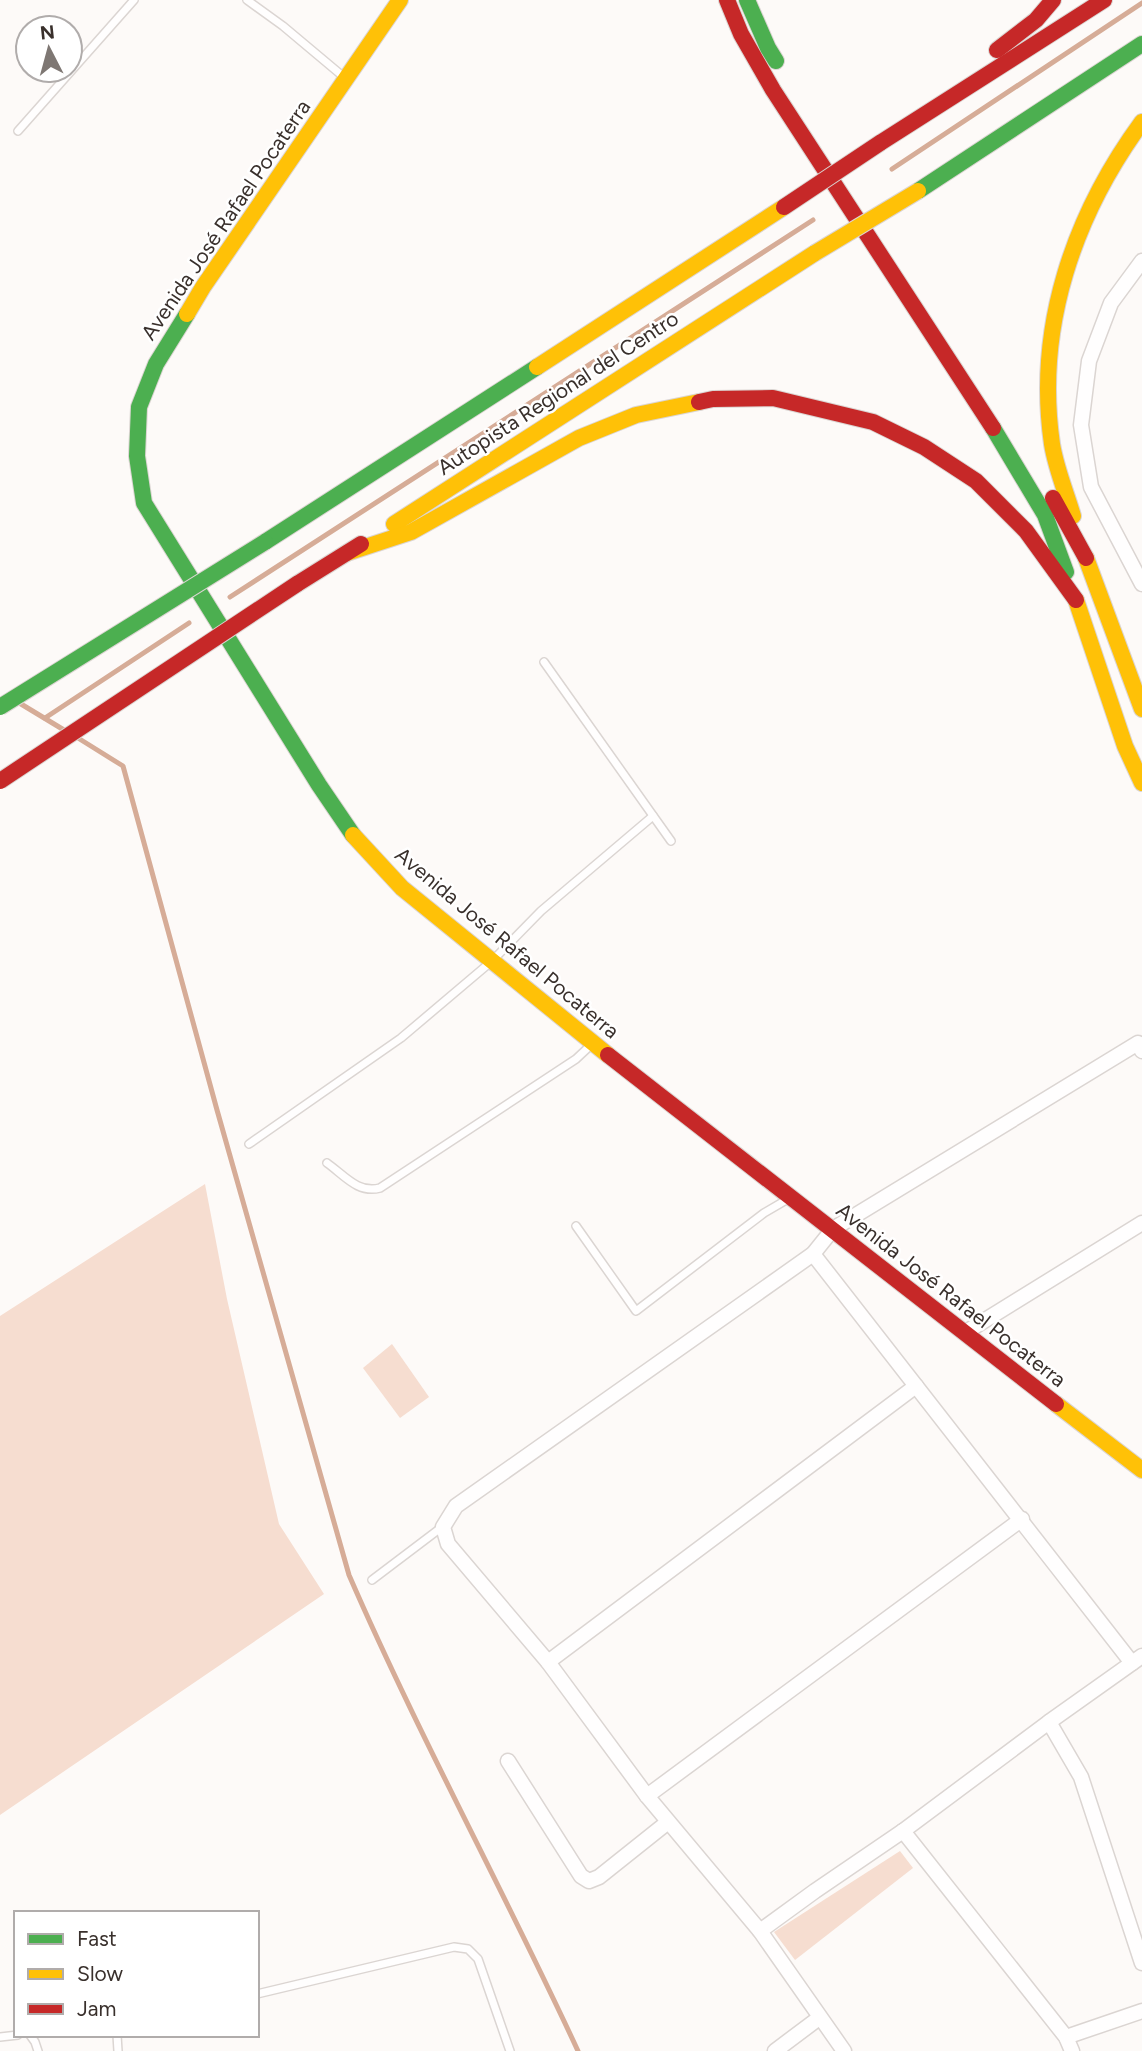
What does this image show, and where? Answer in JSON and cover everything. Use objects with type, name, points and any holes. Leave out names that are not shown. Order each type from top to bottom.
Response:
[{"type":"main road","name":"Avenida José Rafael Pocaterra","points":[[400,0],[203,288],[156,363],[139,407],[137,456],[144,503],[319,785],[354,836],[402,888],[592,1043],[1142,1470]]},
{"type":"main road","points":[[727,0],[741,34],[773,90],[984,412],[1045,515],[1125,746],[1142,783]]},
{"type":"main road","points":[[747,0],[768,48],[786,78]]},
{"type":"main road","points":[[882,142],[1036,20],[1053,0]]},
{"type":"main road","name":"Autopista Regional del Centro","points":[[0,708],[265,542],[1104,0]]},
{"type":"main road","name":"Autopista Regional del Centro","points":[[0,781],[297,584],[816,253],[918,191],[1142,44]]},
{"type":"main road","points":[[1142,121],[1112,163],[1076,238],[1054,313],[1047,389],[1052,446],[1086,558],[1142,709]]},
{"type":"main road","points":[[835,153],[850,176]]},
{"type":"main road","points":[[865,199],[887,233]]},
{"type":"main road","points":[[347,553],[411,533],[579,438],[636,415],[713,399],[773,398],[873,422],[924,447],[976,481],[1026,531],[1076,600]]},
{"type":"main road","points":[[1043,480],[1086,558]]},
{"type":"street","points":[[1142,261],[1111,303],[1089,361],[1081,425],[1091,487],[1142,584]]},
{"type":"street","points":[[844,2051],[760,1931],[647,1796],[548,1662],[448,1544],[443,1527],[456,1506],[813,1254],[833,1229],[1138,1044],[1142,1051]]},
{"type":"street","points":[[966,1332],[1140,1228]]},
{"type":"street","points":[[760,1931],[903,1832],[1137,1659],[1021,1519],[813,1254]]},
{"type":"street","points":[[548,1662],[916,1386]]},
{"type":"street","points":[[647,1796],[1021,1519]]},
{"type":"street","points":[[1049,1722],[1081,1777],[1142,1963]]},
{"type":"street","points":[[508,1761],[582,1876],[589,1881],[599,1877],[668,1822]]},
{"type":"street","points":[[903,1832],[1066,2037],[1072,2051]]},
{"type":"street","points":[[1066,2037],[1142,2011]]},
{"type":"street","points":[[775,2051],[819,2018]]},
{"type":"lane","points":[[18,131],[134,0]]},
{"type":"lane","points":[[247,0],[283,26],[346,79]]},
{"type":"lane","points":[[544,662],[671,841]]},
{"type":"lane","points":[[249,1144],[401,1038],[492,961],[541,911],[653,816]]},
{"type":"lane","points":[[327,1163],[361,1189],[370,1191],[380,1188],[576,1059],[592,1043]]},
{"type":"lane","points":[[576,1226],[636,1311],[764,1213],[792,1197]]},
{"type":"lane","points":[[372,1580],[443,1527]]},
{"type":"lane","points":[[259,1994],[454,1947],[468,1949],[478,1959],[510,2051]]},
{"type":"shaded area","points":[[205,1184],[227,1299],[279,1524],[324,1594],[0,1815],[0,1316]]},
{"type":"shaded area","points":[[392,1344],[429,1397],[400,1418],[363,1368]]},
{"type":"shaded area","points":[[900,1851],[913,1868],[795,1960],[774,1932]]},
{"type":"waterway","points":[[892,169],[1142,3]]},
{"type":"waterway","points":[[230,597],[813,220]]},
{"type":"waterway","points":[[45,718],[189,623]]},
{"type":"waterway","points":[[21,704],[64,730]]},
{"type":"waterway","points":[[78,738],[123,766],[349,1575],[404,1695],[578,2051]]},
{"type":"traffic: fast","points":[[747,0],[776,61]]},
{"type":"traffic: fast","points":[[918,191],[1142,44]]},
{"type":"traffic: fast","points":[[187,314],[156,364],[139,407],[137,456],[144,503],[319,785],[353,835]]},
{"type":"traffic: fast","points":[[265,542],[537,367]]},
{"type":"traffic: fast","points":[[993,428],[1045,515],[1066,572]]},
{"type":"traffic: fast","points":[[0,707],[265,542]]},
{"type":"traffic: slow","points":[[187,314],[400,0]]},
{"type":"traffic: slow","points":[[1073,516],[1052,444],[1048,400],[1049,357],[1055,315],[1079,234],[1097,195],[1142,122]]},
{"type":"traffic: slow","points":[[815,253],[918,191]]},
{"type":"traffic: slow","points":[[537,367],[784,207]]},
{"type":"traffic: slow","points":[[394,524],[815,253]]},
{"type":"traffic: slow","points":[[347,553],[411,532],[579,438],[636,415],[699,402]]},
{"type":"traffic: slow","points":[[1086,558],[1142,709]]},
{"type":"traffic: slow","points":[[1076,600],[1125,746],[1142,783]]},
{"type":"traffic: slow","points":[[353,835],[402,888],[608,1055]]},
{"type":"traffic: slow","points":[[1056,1404],[1142,1470]]},
{"type":"traffic: jam","points":[[727,0],[741,34],[773,90],[993,428]]},
{"type":"traffic: jam","points":[[997,50],[1036,20],[1053,0]]},
{"type":"traffic: jam","points":[[880,143],[1104,0]]},
{"type":"traffic: jam","points":[[784,207],[880,143]]},
{"type":"traffic: jam","points":[[699,402],[713,399],[773,398],[873,422],[924,447],[976,481],[1026,531],[1076,600]]},
{"type":"traffic: jam","points":[[1053,498],[1086,558]]},
{"type":"traffic: jam","points":[[297,584],[361,544]]},
{"type":"traffic: jam","points":[[0,781],[297,584]]},
{"type":"traffic: jam","points":[[608,1055],[1056,1404]]}]
